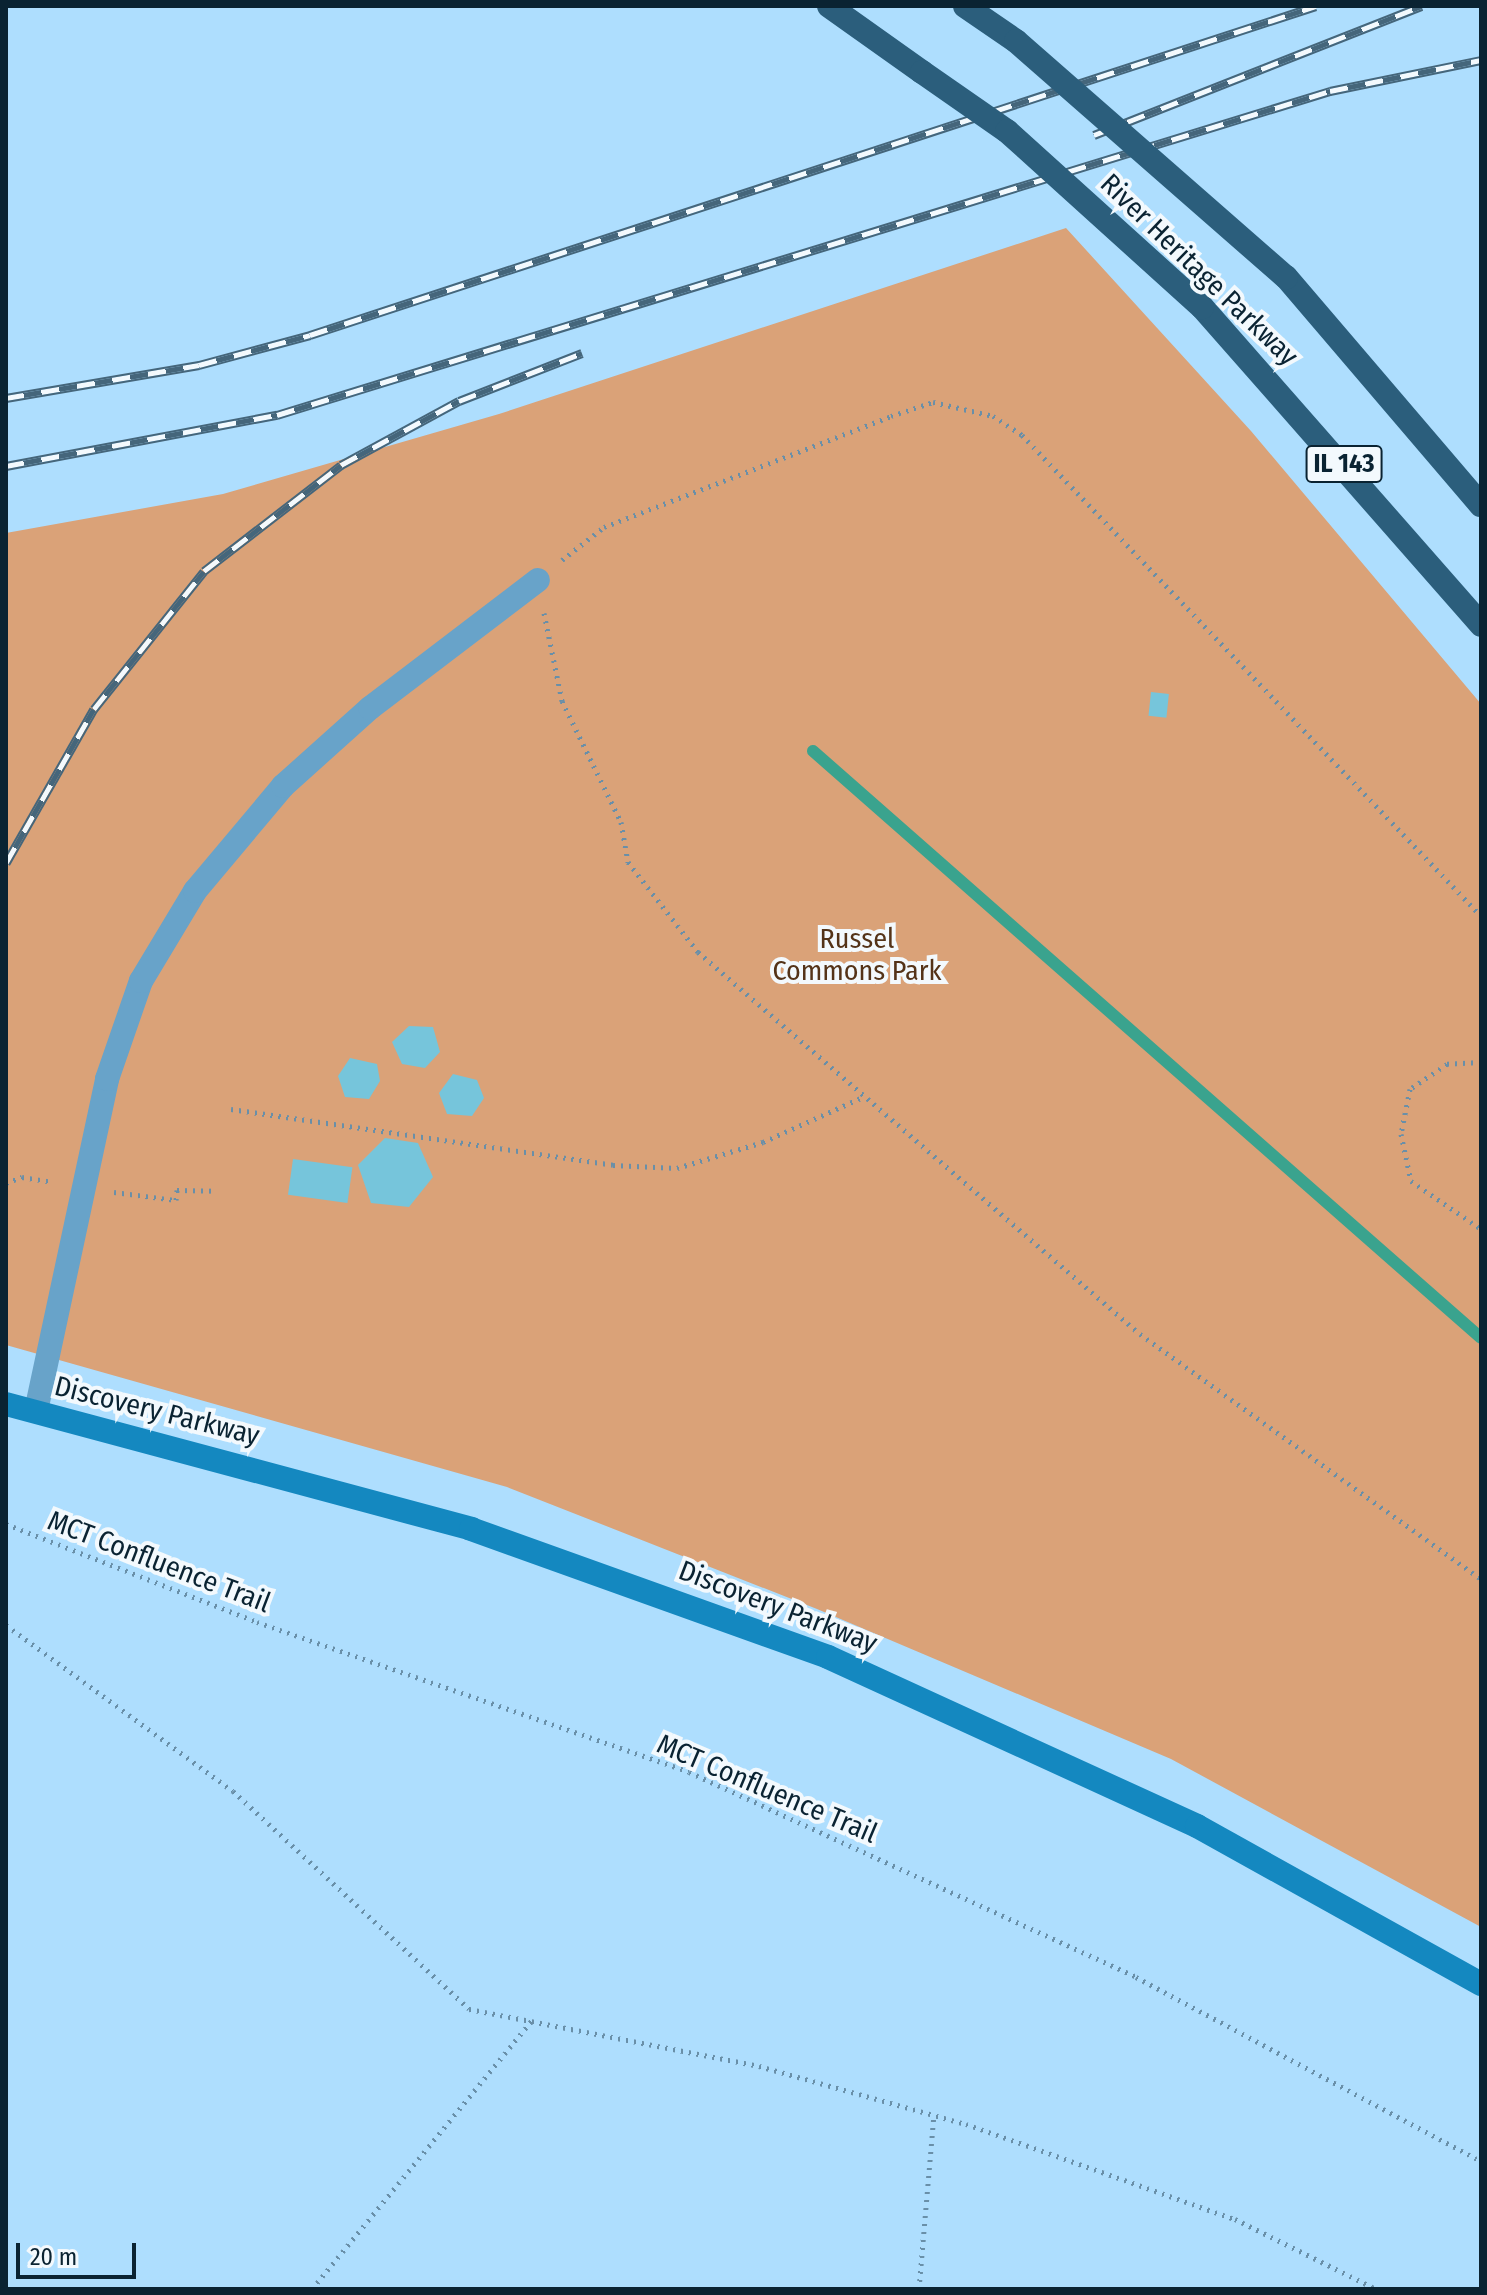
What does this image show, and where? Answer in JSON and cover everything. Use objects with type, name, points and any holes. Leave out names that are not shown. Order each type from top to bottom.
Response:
[{"type":"highway","name":"River Heritage Parkway","points":[[830,6],[1007,131],[1202,307],[1481,625]]},
{"type":"highway","name":"River Heritage Parkway","points":[[965,6],[1001,25],[1286,277],[1481,505]]},
{"type":"street","name":"Discovery Parkway","points":[[6,1404],[471,1529],[828,1657],[1197,1826],[1481,1984]]},
{"type":"lane","points":[[36,1411],[107,1079],[141,981],[195,891],[283,786],[370,708],[538,580]]},
{"type":"path","points":[[1481,916],[1022,435],[965,405],[933,402],[891,416],[604,527],[538,580],[562,701],[621,822],[628,862],[698,952],[861,1098],[1140,1334],[1481,1579]]},
{"type":"path","points":[[1481,1062],[1447,1064],[1410,1089],[1401,1134],[1411,1181],[1481,1229]]},
{"type":"path","points":[[231,1109],[613,1165],[677,1168],[763,1142],[861,1098]]},
{"type":"path","name":"MCT Confluence Trail","points":[[6,1524],[257,1622],[689,1772],[1136,1977],[1481,2161]]},
{"type":"path","points":[[6,1625],[233,1791],[469,2009],[759,2066],[934,2115],[1235,2219],[1376,2289]]},
{"type":"path","points":[[312,2289],[532,2020]]},
{"type":"path","points":[[919,2289],[934,2115]]},
{"type":"green space","name":"Russel Commons Park","points":[[1066,228],[1251,431],[1481,704],[1481,1927],[1171,1759],[817,1609],[507,1487],[6,1345],[6,533],[223,494],[499,414]]},
{"type":"building","points":[[1151,692],[1169,694],[1166,718],[1148,716]]},
{"type":"building","points":[[409,1026],[433,1027],[440,1052],[425,1068],[402,1064],[392,1042]]},
{"type":"building","points":[[350,1058],[377,1064],[380,1081],[369,1099],[345,1097],[338,1076]]},
{"type":"building","points":[[453,1074],[477,1080],[484,1098],[472,1116],[447,1114],[439,1093]]},
{"type":"building","points":[[385,1138],[418,1143],[433,1177],[409,1207],[371,1203],[358,1165]]},
{"type":"building","points":[[293,1159],[352,1167],[347,1203],[288,1195]]},
{"type":"waterway","points":[[813,751],[1481,1338]]},
{"type":"railway","points":[[6,398],[199,365],[310,335],[1316,6]]},
{"type":"railway","points":[[1094,135],[1422,6]]},
{"type":"railway","points":[[6,466],[277,415],[1330,91],[1481,60]]},
{"type":"railway","points":[[6,863],[94,709],[204,571],[341,465],[459,401],[582,353]]}]
